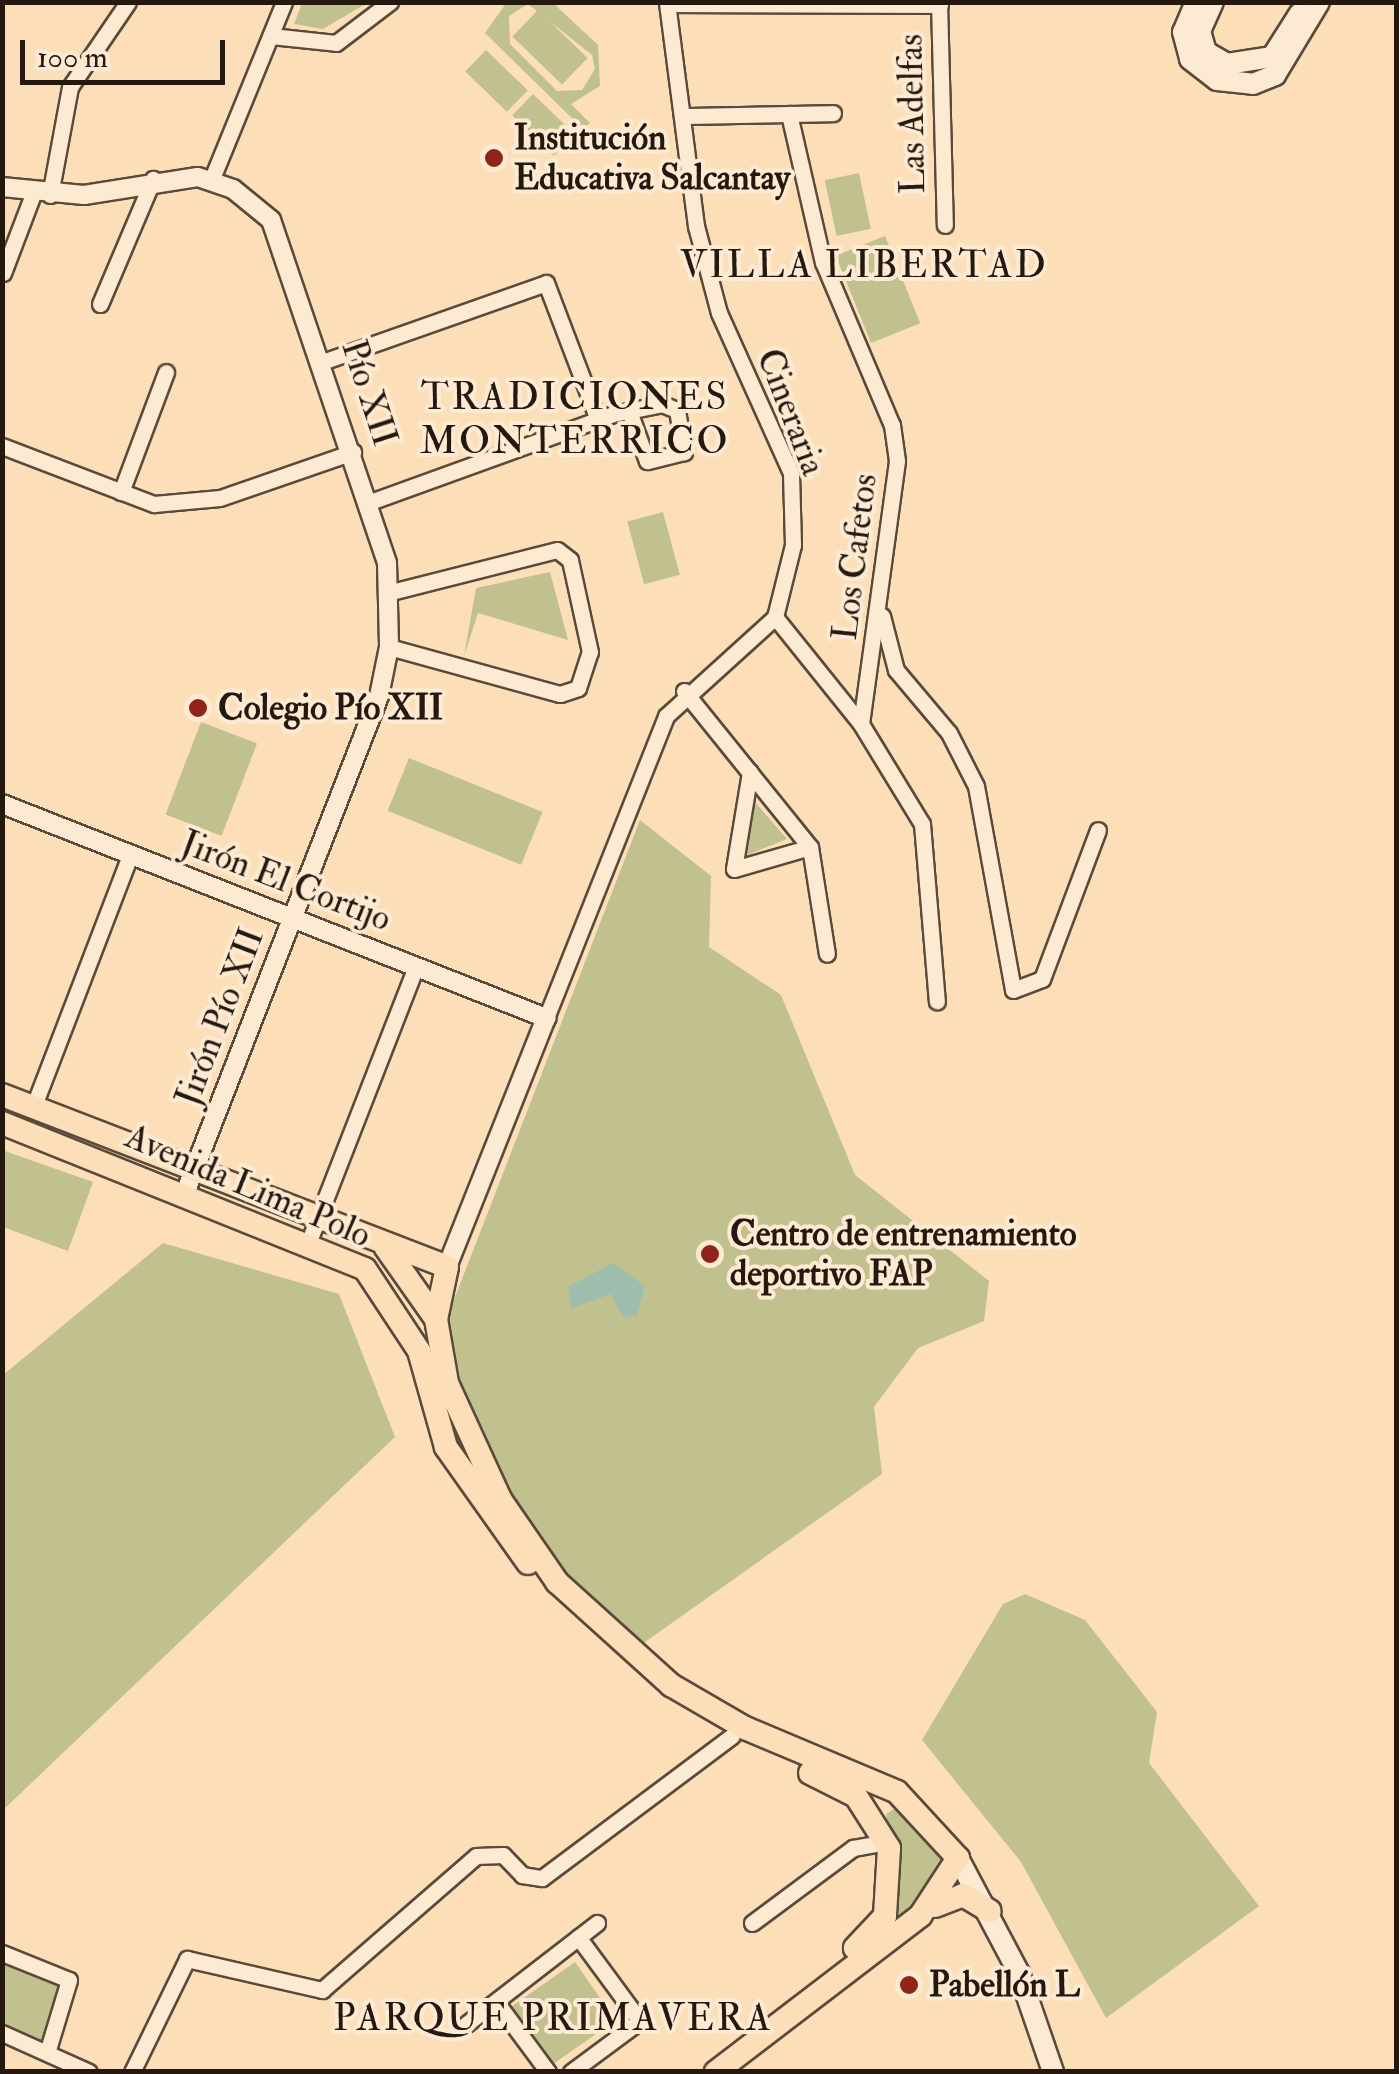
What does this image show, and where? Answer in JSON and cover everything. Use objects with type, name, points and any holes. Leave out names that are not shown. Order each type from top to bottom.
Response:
[{"type":"main road","points":[[1196,2],[1182,32],[1190,59],[1217,80],[1253,84],[1275,75],[1319,2]]},
{"type":"main road","points":[[1212,2],[1200,30],[1206,52],[1252,66],[1272,57],[1305,2]]},
{"type":"main road","name":"Avenida Lima Polo","points":[[2,1095],[447,1267]]},
{"type":"main road","name":"Avenida Lima Polo","points":[[2,1124],[365,1269],[396,1305],[446,1447],[494,1526],[635,1674],[732,1736],[831,1782],[883,1831]]},
{"type":"main road","name":"Avenida Lima Polo","points":[[384,1245],[436,1319]]},
{"type":"main road","points":[[447,1267],[436,1319],[447,1383],[485,1472],[528,1545],[608,1636],[721,1714],[889,1787],[915,1808],[958,1858],[990,1910],[1052,2072]]},
{"type":"main road","points":[[696,2072],[874,1933],[893,1883],[883,1831],[891,1800],[915,1808]]},
{"type":"main road","points":[[920,1916],[958,1858]]},
{"type":"main road","points":[[716,2072],[920,1916],[959,1894],[990,1910]]},
{"type":"street","points":[[3,274],[41,195],[70,88],[128,2]]},
{"type":"street","points":[[2,187],[41,195],[153,179],[211,181],[284,2]]},
{"type":"street","points":[[271,36],[336,42],[390,2]]},
{"type":"street","points":[[667,3],[940,4]]},
{"type":"street","name":"Cineraria","points":[[667,3],[696,226],[719,313],[790,473],[793,544],[775,617]]},
{"type":"street","name":"Las Adelfas","points":[[940,4],[945,225]]},
{"type":"street","points":[[683,116],[833,113]]},
{"type":"street","name":"Los Cafetos","points":[[789,114],[823,262],[892,425],[880,608],[861,724]]},
{"type":"street","points":[[100,304],[153,179]]},
{"type":"street","name":"Pío XII","points":[[211,181],[271,220],[325,361],[370,502],[391,592],[389,646],[294,917]]},
{"type":"street","points":[[325,361],[546,283],[598,420]]},
{"type":"street","points":[[121,492],[166,372]]},
{"type":"street","points":[[370,502],[628,411]]},
{"type":"street","points":[[2,446],[154,504],[220,498],[353,452]]},
{"type":"street","points":[[389,646],[560,694],[578,688],[590,652],[570,560],[557,550],[391,592]]},
{"type":"street","points":[[880,608],[896,670],[948,733],[976,786],[1012,990],[1042,978],[1098,830]]},
{"type":"street","points":[[447,1267],[666,716],[684,691],[775,617],[861,724],[922,824],[937,1001]]},
{"type":"street","points":[[684,691],[810,846],[827,954]]},
{"type":"street","points":[[750,772],[734,870],[810,846]]},
{"type":"street","name":"Jirón El Cortijo","points":[[2,804],[546,1018]]},
{"type":"street","points":[[33,1108],[130,854]]},
{"type":"street","name":"Jirón Pío XII","points":[[184,1196],[294,917]]},
{"type":"street","points":[[307,1246],[416,967]]},
{"type":"street","points":[[132,2072],[176,1970],[193,1957],[295,1990],[322,1990],[476,1856],[504,1855],[522,1875],[542,1878],[732,1736]]},
{"type":"street","points":[[752,1923],[852,1848],[883,1831]]},
{"type":"street","points":[[465,2025],[597,1923]]},
{"type":"street","points":[[571,2072],[640,2022],[578,1937]]},
{"type":"street","points":[[2,1953],[68,1980],[47,2053]]},
{"type":"street","points":[[497,2003],[548,2072]]},
{"type":"street","points":[[2,2033],[89,2072]]},
{"type":"green space","points":[[302,2],[367,3],[323,29],[294,24]]},
{"type":"green space","points":[[507,2],[553,3],[598,45],[600,86],[571,104],[590,123],[583,129],[485,33]],"holes":[[[528,4],[592,55],[595,69],[582,90],[557,91],[510,44],[509,16]]]},
{"type":"green space","points":[[538,10],[588,58],[562,85],[512,37]]},
{"type":"green space","points":[[486,50],[528,90],[507,112],[465,72]]},
{"type":"green space","points":[[533,94],[575,134],[554,156],[512,116]]},
{"type":"green space","points":[[859,173],[871,229],[837,236],[825,180]]},
{"type":"green space","points":[[885,236],[920,323],[871,343],[836,256]]},
{"type":"green space","points":[[663,512],[680,575],[644,584],[627,522]]},
{"type":"green space","points":[[550,572],[568,640],[478,613],[464,656],[476,588]]},
{"type":"green space","points":[[201,722],[257,744],[222,836],[166,814]]},
{"type":"green space","points":[[409,758],[543,812],[521,865],[388,811]]},
{"type":"green space","points":[[754,801],[787,839],[745,856]]},
{"type":"green space","name":"Centro de entrenamiento deportivo FAP","points":[[640,820],[711,876],[709,947],[781,995],[855,1175],[989,1281],[984,1321],[918,1348],[874,1407],[882,1474],[638,1647],[569,1581],[512,1497],[462,1412],[445,1323]]},
{"type":"green space","points":[[2,1150],[93,1182],[68,1251],[3,1227]]},
{"type":"green space","points":[[163,1243],[339,1294],[395,1437],[3,1810],[3,1375]]},
{"type":"green space","points":[[1025,1594],[1085,1620],[1157,1712],[1149,1763],[1259,1906],[1106,2018],[1021,1862],[922,1740],[1003,1604]]},
{"type":"green space","points":[[899,1806],[944,1854],[946,1877],[884,1931],[899,1882],[886,1814]]},
{"type":"green space","points":[[2,1960],[69,1981],[43,2047],[3,2031]]},
{"type":"green space","points":[[575,1962],[616,2020],[551,2065],[510,2007]]},
{"type":"shaded area","points":[[613,1263],[645,1286],[637,1316],[623,1317],[611,1294],[571,1308],[568,1287]]},
{"type":"place","name":"Institución Educativa Salcantay","points":[[494,158]]},
{"type":"place","name":"Colegio Pío XII","points":[[198,708]]},
{"type":"place","name":"Centro de entrenamiento deportivo FAP","points":[[710,1254]]},
{"type":"place","name":"Pabellón L","points":[[909,1985]]},
{"type":"district","name":"VILLA LIBERTAD","points":[[864,266]]},
{"type":"district","name":"TRADICIONES MONTERRICO","points":[[575,420]]},
{"type":"district","name":"PARQUE PRIMAVERA","points":[[553,2019]]}]
